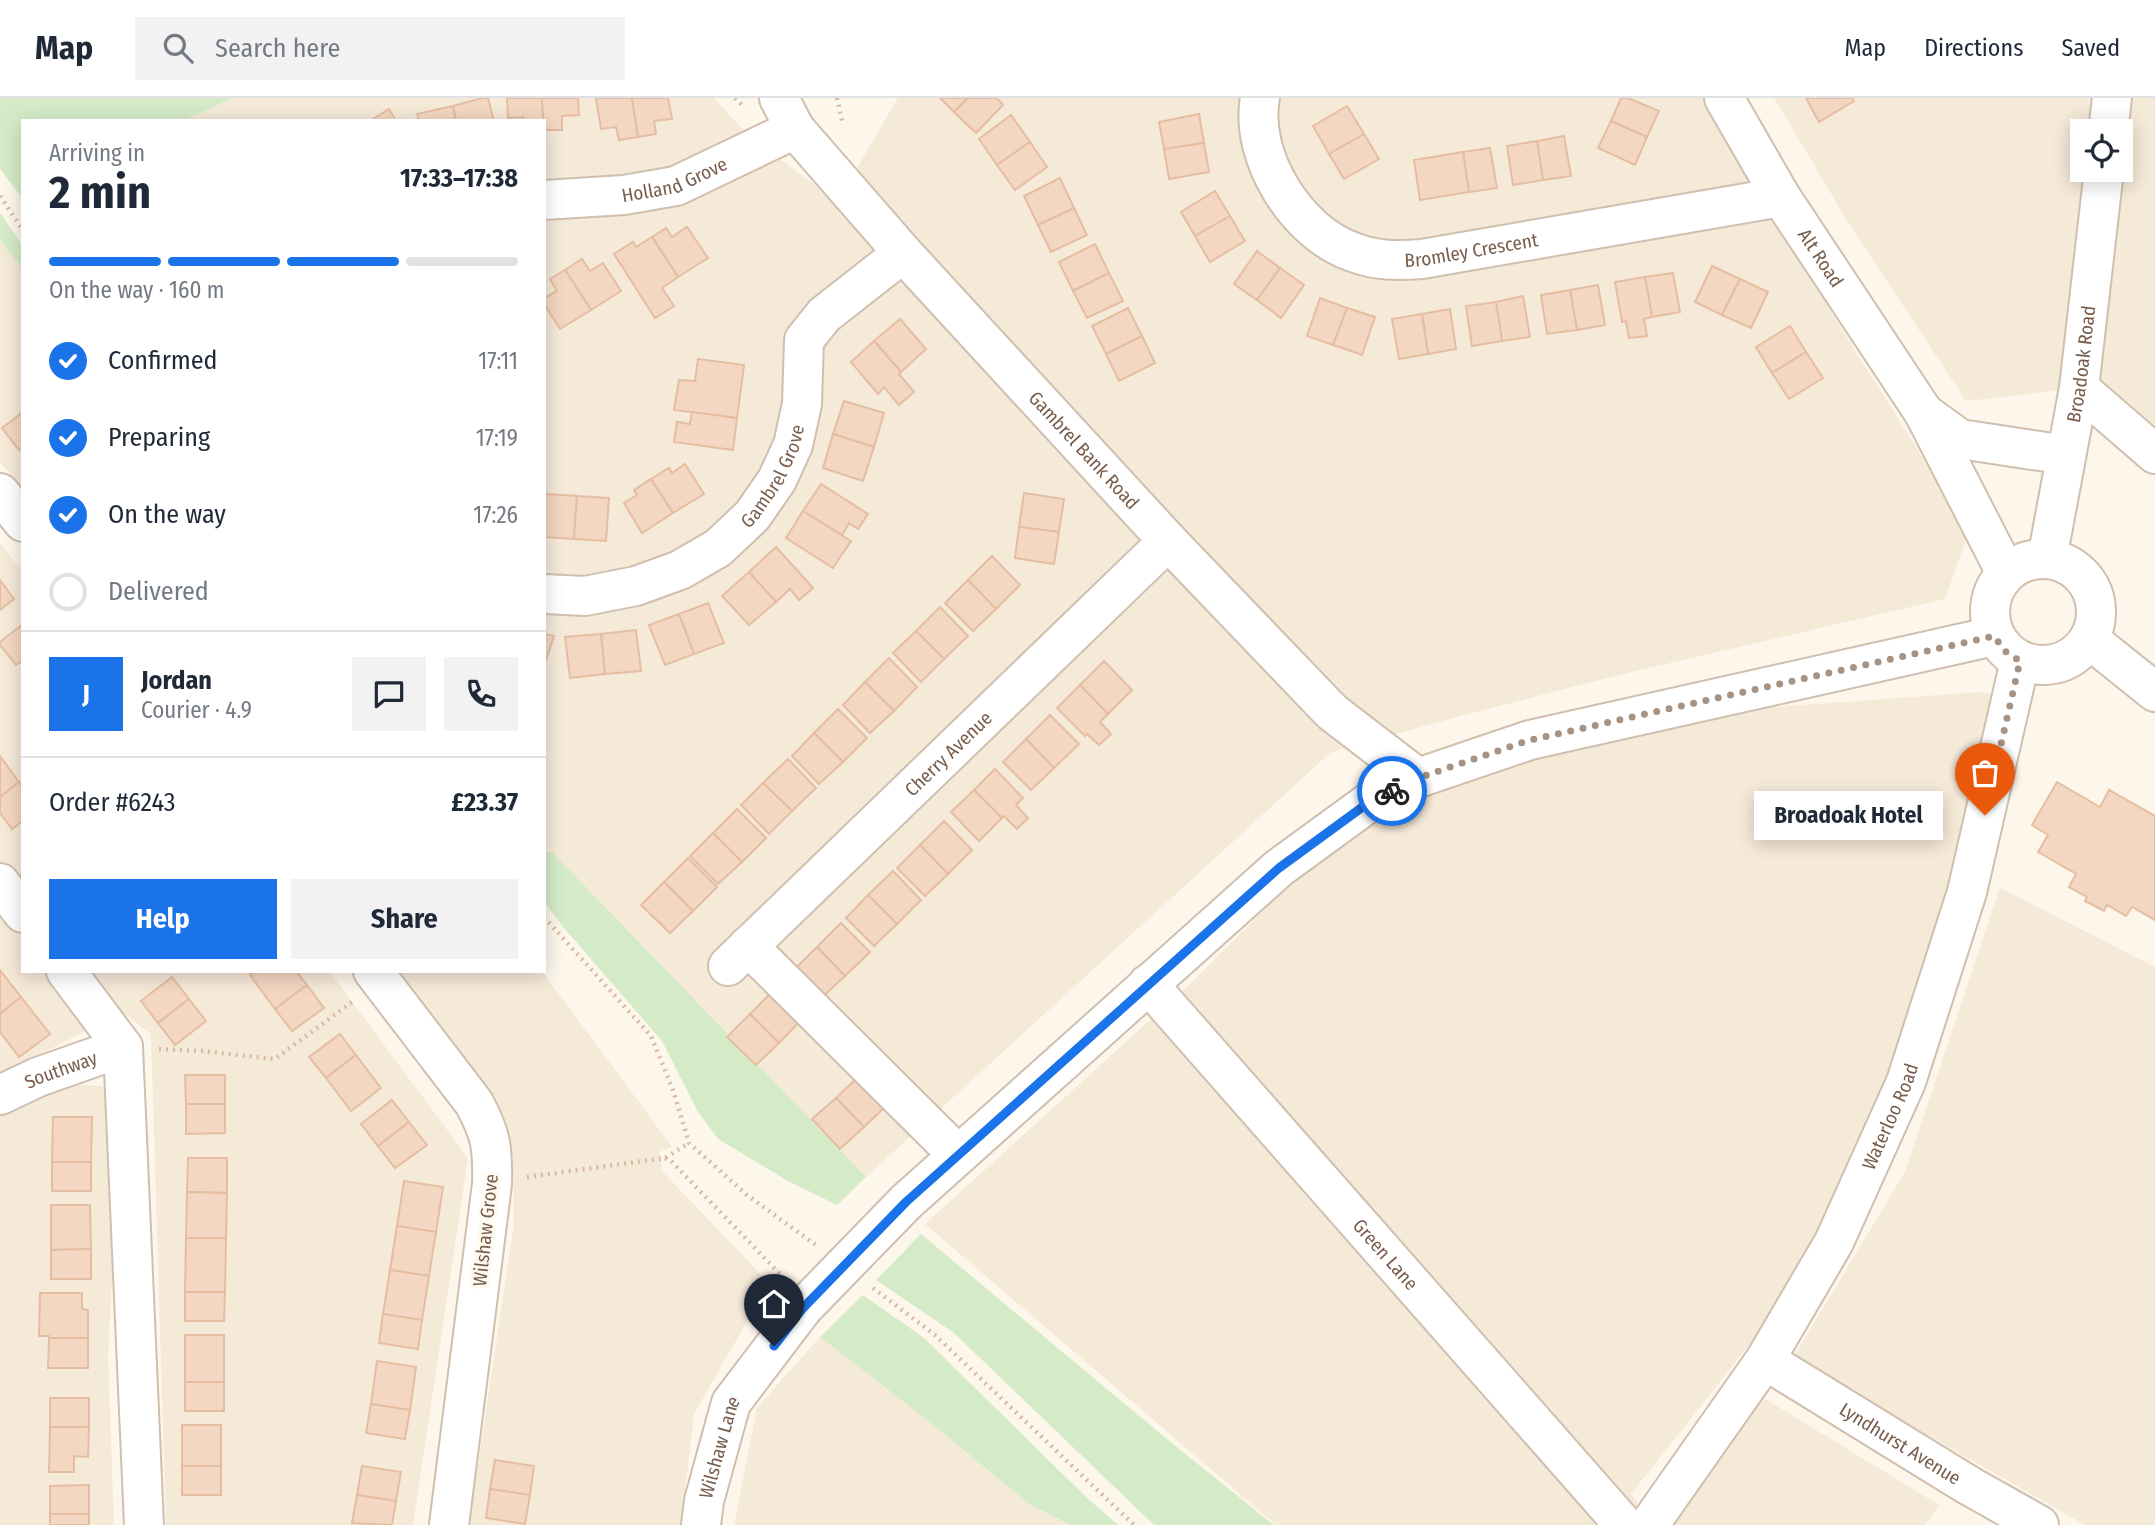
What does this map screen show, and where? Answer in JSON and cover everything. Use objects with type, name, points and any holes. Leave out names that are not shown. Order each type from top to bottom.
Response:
[{"type":"street","name":"Bromley Crescent","points":[[1260,98],[1260,131],[1264,156],[1288,201],[1318,231],[1334,242],[1352,252],[1387,261],[1422,259],[1781,197]]},
{"type":"street","name":"Alt Road","points":[[1724,98],[1781,197],[1924,413],[2006,573]]},
{"type":"street","points":[[2109,119],[2112,98]]},
{"type":"street","name":"Holland Grove","points":[[546,200],[624,195],[676,186],[787,114]]},
{"type":"street","name":"Gambrel Bank Road","points":[[787,114],[903,253],[1168,541],[1332,712],[1418,778]]},
{"type":"street","name":"Broadoak Road","points":[[2047,558],[2079,388],[2103,182]]},
{"type":"street","name":"Gambrel Grove","points":[[546,594],[585,596],[636,586],[689,565],[718,548],[744,524],[776,480],[793,445],[802,404],[804,340],[824,315],[903,253]]},
{"type":"street","points":[[2079,388],[2155,454]]},
{"type":"street","name":"Alt Road","points":[[1924,413],[1960,439],[2066,455]]},
{"type":"street","points":[[0,493],[21,519]]},
{"type":"street","name":"Cherry Avenue","points":[[958,1155],[738,956],[1168,541]]},
{"type":"street","points":[[2047,558],[2064,563],[2079,573],[2090,587],[2096,604],[2095,622],[2089,639],[2080,651],[2067,660],[2052,665],[2035,665],[2007,649],[1990,620],[1990,603],[1996,587],[2006,573],[2018,565],[2047,558]]},
{"type":"street","points":[[2089,639],[2155,692]]},
{"type":"street","name":"Wilshaw Lane","points":[[701,1525],[704,1501],[731,1403],[805,1305],[906,1202],[1279,868],[1368,803],[1418,778],[1530,740],[2007,649]]},
{"type":"street","name":"Waterloo Road","points":[[1649,1525],[1765,1360],[1834,1242],[1906,1082],[1967,892],[2007,649]]},
{"type":"street","points":[[0,883],[21,910]]},
{"type":"street","points":[[68,973],[123,1047],[144,1525]]},
{"type":"street","name":"Wilshaw Grove","points":[[377,976],[480,1114],[493,1150],[492,1184],[449,1525]]},
{"type":"street","name":"Green Lane","points":[[1149,984],[1624,1525]]},
{"type":"street","name":"Southway","points":[[0,1095],[38,1077],[123,1047]]},
{"type":"street","name":"Lyndhurst Avenue","points":[[1765,1360],[1968,1485],[2039,1525]]},
{"type":"path","points":[[0,196],[21,227]]},
{"type":"path","points":[[123,1047],[202,1051],[275,1059],[377,976]]},
{"type":"path","points":[[492,1184],[665,1158],[688,1143]]},
{"type":"path","points":[[665,1158],[672,1162],[805,1305]]},
{"type":"shaded area","points":[[233,98],[714,98],[746,133],[837,202],[898,98],[1705,98],[1839,325],[1969,531],[1945,599],[1627,673],[1331,752],[866,1177],[552,852],[546,852],[546,119],[187,119]]},
{"type":"shaded area","points":[[1774,98],[2155,98],[2155,425],[2100,386],[1966,401],[1848,222]]},
{"type":"shaded area","points":[[0,240],[21,266],[21,486],[0,462]]},
{"type":"shaded area","points":[[0,543],[21,569],[21,973],[330,973],[468,1158],[413,1525],[166,1525],[151,1034],[122,1012],[0,1075]]},
{"type":"shaded area","points":[[1981,692],[2009,698],[1890,1115],[1768,1321],[1631,1494],[1655,1525],[1276,1525],[925,1224],[1191,983],[1350,824],[1483,770],[1774,707]]},
{"type":"shaded area","points":[[2000,888],[2155,967],[2155,1525],[2085,1525],[1793,1358],[1905,1172]]},
{"type":"shaded area","points":[[398,973],[543,973],[672,1147],[659,1152],[663,1172],[769,1283],[694,1414],[681,1525],[469,1525],[514,1224],[513,1156],[486,1089]]},
{"type":"shaded area","points":[[65,1083],[122,1088],[108,1355],[114,1525],[0,1525],[0,1111]]},
{"type":"shaded area","points":[[820,1337],[936,1427],[1029,1504],[1071,1525],[734,1525],[757,1408]]},
{"type":"shaded area","points":[[1762,1397],[1939,1505],[1925,1525],[1668,1525]]},
{"type":"green space","points":[[0,98],[233,98],[187,119],[21,119],[21,196],[0,169]]},
{"type":"green space","points":[[0,213],[21,243],[21,266],[0,240]]},
{"type":"green space","points":[[546,852],[552,852],[866,1177],[837,1205],[788,1181],[718,1139],[698,1112],[662,1041],[546,905]]},
{"type":"green space","points":[[921,1234],[1274,1525],[1154,1525],[954,1333],[876,1280]]},
{"type":"green space","points":[[863,1295],[924,1338],[1118,1525],[1071,1525],[1029,1504],[936,1427],[820,1337]]},
{"type":"building","points":[[488,98],[493,119],[456,119],[453,106]]},
{"type":"building","points":[[507,98],[542,98],[543,119],[508,118]]},
{"type":"building","points":[[542,98],[578,98],[579,115],[562,116],[562,130],[546,130],[546,119],[543,119]]},
{"type":"building","points":[[596,98],[632,98],[638,137],[619,140],[616,127],[601,129]]},
{"type":"building","points":[[632,98],[668,98],[672,119],[654,121],[656,134],[638,137]]},
{"type":"building","points":[[940,98],[968,98],[954,112]]},
{"type":"building","points":[[968,98],[997,98],[1003,105],[976,133],[954,112]]},
{"type":"building","points":[[1621,98],[1628,98],[1659,111],[1647,137],[1611,121]]},
{"type":"building","points":[[1806,98],[1852,98],[1854,101],[1819,122]]},
{"type":"building","points":[[453,106],[456,119],[418,119],[417,114]]},
{"type":"building","points":[[1347,106],[1364,134],[1329,154],[1313,126]]},
{"type":"building","points":[[389,109],[395,119],[373,119]]},
{"type":"building","points":[[1199,114],[1204,143],[1164,149],[1159,122]]},
{"type":"building","points":[[1011,115],[1030,142],[997,165],[979,139]]},
{"type":"building","points":[[1611,121],[1647,137],[1635,165],[1598,148]]},
{"type":"building","points":[[1364,134],[1379,159],[1344,179],[1329,154]]},
{"type":"building","points":[[1564,136],[1571,176],[1543,180],[1537,141]]},
{"type":"building","points":[[1537,141],[1543,180],[1513,185],[1507,146]]},
{"type":"building","points":[[1030,142],[1047,167],[1015,190],[997,165]]},
{"type":"building","points":[[1204,143],[1209,172],[1169,179],[1164,149]]},
{"type":"building","points":[[1490,148],[1497,188],[1469,192],[1463,152]]},
{"type":"building","points":[[1463,152],[1469,192],[1420,200],[1414,160]]},
{"type":"building","points":[[1060,178],[1074,208],[1038,225],[1024,196]]},
{"type":"building","points":[[1215,191],[1230,216],[1195,236],[1181,212]]},
{"type":"building","points":[[1074,208],[1087,235],[1051,252],[1038,225]]},
{"type":"building","points":[[1230,216],[1245,241],[1210,262],[1195,236]]},
{"type":"building","points":[[687,227],[708,258],[678,277],[652,237],[666,228],[672,237]]},
{"type":"building","points":[[652,237],[678,277],[662,288],[674,306],[655,318],[614,254],[633,242],[636,247]]},
{"type":"building","points":[[1095,244],[1109,273],[1073,291],[1059,262]]},
{"type":"building","points":[[1257,251],[1280,268],[1257,300],[1234,284]]},
{"type":"building","points":[[582,259],[590,271],[603,263],[621,291],[591,310],[565,270]]},
{"type":"building","points":[[1712,266],[1740,279],[1722,315],[1695,302]]},
{"type":"building","points":[[1280,268],[1304,285],[1281,318],[1257,300]]},
{"type":"building","points":[[565,270],[591,310],[560,329],[546,307],[546,297],[557,291],[550,279]]},
{"type":"building","points":[[1109,273],[1123,301],[1087,318],[1073,291]]},
{"type":"building","points":[[1673,273],[1680,312],[1652,317],[1645,277]]},
{"type":"building","points":[[1645,277],[1652,317],[1644,319],[1647,336],[1629,338],[1626,321],[1622,322],[1615,282]]},
{"type":"building","points":[[1740,279],[1768,292],[1751,328],[1722,315]]},
{"type":"building","points":[[1598,285],[1605,325],[1577,330],[1570,290]]},
{"type":"building","points":[[1570,290],[1577,330],[1547,334],[1541,295]]},
{"type":"building","points":[[1523,296],[1530,337],[1502,341],[1496,302]]},
{"type":"building","points":[[1320,298],[1347,308],[1333,345],[1307,336]]},
{"type":"building","points":[[1496,302],[1502,341],[1472,346],[1466,306]]},
{"type":"building","points":[[1128,308],[1142,336],[1106,354],[1092,326]]},
{"type":"building","points":[[1347,308],[1375,317],[1362,355],[1333,345]]},
{"type":"building","points":[[1450,309],[1456,349],[1428,354],[1422,314]]},
{"type":"building","points":[[1422,314],[1428,354],[1399,359],[1392,319]]},
{"type":"building","points":[[900,319],[926,349],[901,372],[874,341]]},
{"type":"building","points":[[1790,326],[1806,352],[1772,373],[1756,347]]},
{"type":"building","points":[[1142,336],[1155,363],[1119,381],[1106,354]]},
{"type":"building","points":[[874,341],[901,372],[899,374],[914,392],[899,405],[884,387],[878,394],[851,362]]},
{"type":"building","points":[[1806,352],[1823,378],[1789,399],[1772,373]]},
{"type":"building","points":[[698,359],[744,365],[737,418],[674,410],[679,380],[695,381]]},
{"type":"building","points":[[844,401],[884,413],[874,447],[833,434]]},
{"type":"building","points":[[692,412],[737,418],[733,450],[674,442],[677,422],[690,424]]},
{"type":"building","points":[[21,414],[21,448],[19,450],[2,428]]},
{"type":"building","points":[[833,434],[874,447],[863,481],[823,468]]},
{"type":"building","points":[[685,464],[704,494],[673,513],[651,479],[669,468],[672,473]]},
{"type":"building","points":[[651,479],[673,513],[642,533],[624,503],[637,495],[634,490]]},
{"type":"building","points":[[821,484],[868,514],[858,529],[849,523],[842,535],[803,511]]},
{"type":"building","points":[[1024,493],[1064,499],[1059,532],[1019,527]]},
{"type":"building","points":[[546,494],[577,496],[574,539],[546,537]]},
{"type":"building","points":[[577,496],[609,498],[606,541],[574,539]]},
{"type":"building","points":[[803,511],[851,541],[833,568],[786,538]]},
{"type":"building","points":[[1019,527],[1059,532],[1054,564],[1015,558]]},
{"type":"building","points":[[776,547],[813,588],[799,600],[790,589],[776,602],[749,572]]},
{"type":"building","points":[[992,556],[1020,585],[996,609],[968,580]]},
{"type":"building","points":[[749,572],[776,602],[749,625],[722,596]]},
{"type":"building","points":[[0,580],[14,599],[0,610]]},
{"type":"building","points":[[968,580],[996,609],[973,631],[945,603]]},
{"type":"building","points":[[708,603],[724,643],[694,654],[679,614]]},
{"type":"building","points":[[940,607],[968,636],[944,659],[916,631]]},
{"type":"building","points":[[679,614],[694,654],[665,665],[649,625]]},
{"type":"building","points":[[21,626],[21,661],[16,665],[0,642]]},
{"type":"building","points":[[636,630],[641,671],[605,674],[601,634]]},
{"type":"building","points":[[916,631],[944,659],[921,682],[893,653]]},
{"type":"building","points":[[546,634],[554,636],[546,660]]},
{"type":"building","points":[[601,634],[605,674],[570,678],[565,637]]},
{"type":"building","points":[[889,658],[917,687],[894,711],[865,682]]},
{"type":"building","points":[[1104,661],[1132,690],[1108,714],[1080,685]]},
{"type":"building","points":[[865,682],[894,711],[870,733],[843,705]]},
{"type":"building","points":[[1080,685],[1108,714],[1100,722],[1111,734],[1099,745],[1087,734],[1085,736],[1057,708]]},
{"type":"building","points":[[838,709],[867,738],[843,762],[814,733]]},
{"type":"building","points":[[1050,715],[1079,744],[1054,768],[1026,739]]},
{"type":"building","points":[[814,733],[843,762],[819,784],[792,756]]},
{"type":"building","points":[[1026,739],[1054,768],[1031,790],[1003,762]]},
{"type":"building","points":[[0,756],[19,782],[0,797]]},
{"type":"building","points":[[788,759],[816,788],[792,811],[763,783]]},
{"type":"building","points":[[995,769],[1023,798],[1016,805],[1028,818],[1017,829],[974,790]]},
{"type":"building","points":[[19,782],[21,784],[21,822],[12,829],[0,813],[0,797]]},
{"type":"building","points":[[2057,782],[2100,807],[2109,790],[2155,816],[2155,920],[2132,907],[2126,916],[2107,905],[2104,911],[2085,901],[2087,897],[2069,887],[2076,874],[2038,852],[2048,835],[2032,825]]},
{"type":"building","points":[[763,783],[792,811],[769,834],[741,805]]},
{"type":"building","points":[[974,790],[1002,818],[979,841],[951,812]]},
{"type":"building","points":[[737,809],[766,838],[742,862],[713,833]]},
{"type":"building","points":[[944,821],[972,850],[948,874],[920,845]]},
{"type":"building","points":[[713,833],[742,862],[718,884],[690,856]]},
{"type":"building","points":[[920,845],[948,874],[925,896],[897,868]]},
{"type":"building","points":[[688,858],[717,887],[693,911],[664,882]]},
{"type":"building","points":[[893,871],[921,900],[897,924],[868,895]]},
{"type":"building","points":[[664,882],[693,911],[670,933],[641,905]]},
{"type":"building","points":[[868,895],[897,924],[874,946],[846,918]]},
{"type":"building","points":[[841,923],[870,952],[845,976],[817,947]]},
{"type":"building","points":[[817,947],[845,976],[815,1004],[794,970]]},
{"type":"building","points":[[0,970],[21,997],[0,1014]]},
{"type":"building","points":[[298,973],[307,985],[275,1009],[250,975]]},
{"type":"building","points":[[172,977],[189,999],[158,1023],[141,1001]]},
{"type":"building","points":[[307,985],[324,1008],[292,1031],[275,1009]]},
{"type":"building","points":[[772,992],[801,1020],[779,1043],[750,1014]]},
{"type":"building","points":[[21,997],[50,1034],[19,1057],[0,1032],[0,1014]]},
{"type":"building","points":[[189,999],[206,1021],[175,1045],[158,1023]]},
{"type":"building","points":[[750,1014],[779,1043],[756,1065],[727,1037]]},
{"type":"building","points":[[340,1034],[356,1055],[326,1078],[309,1057]]},
{"type":"building","points":[[356,1055],[381,1088],[351,1111],[326,1078]]},
{"type":"building","points":[[185,1075],[225,1075],[225,1104],[186,1104]]},
{"type":"building","points":[[859,1076],[887,1105],[864,1127],[836,1098]]},
{"type":"building","points":[[836,1098],[864,1127],[840,1149],[812,1119]]},
{"type":"building","points":[[392,1100],[409,1122],[378,1146],[361,1124]]},
{"type":"building","points":[[186,1104],[225,1104],[225,1133],[186,1134]]},
{"type":"building","points":[[53,1117],[92,1117],[91,1162],[52,1162]]},
{"type":"building","points":[[409,1122],[427,1145],[395,1168],[378,1146]]},
{"type":"building","points":[[188,1158],[227,1158],[227,1193],[187,1192]]},
{"type":"building","points":[[52,1162],[91,1162],[91,1191],[52,1191]]},
{"type":"building","points":[[404,1181],[443,1187],[436,1232],[397,1226]]},
{"type":"building","points":[[187,1192],[227,1193],[226,1238],[186,1238]]},
{"type":"building","points":[[51,1205],[90,1205],[91,1249],[51,1250]]},
{"type":"building","points":[[397,1226],[436,1232],[429,1276],[390,1270]]},
{"type":"building","points":[[186,1238],[226,1238],[225,1292],[185,1292]]},
{"type":"building","points":[[91,1249],[91,1279],[51,1279],[51,1250]]},
{"type":"building","points":[[390,1270],[429,1276],[422,1320],[383,1314]]},
{"type":"building","points":[[185,1292],[225,1292],[224,1321],[185,1321]]},
{"type":"building","points":[[40,1293],[82,1293],[82,1309],[88,1310],[88,1338],[39,1336]]},
{"type":"building","points":[[383,1314],[422,1320],[418,1349],[379,1343]]},
{"type":"building","points":[[185,1335],[224,1335],[224,1382],[185,1382]]},
{"type":"building","points":[[49,1338],[88,1338],[88,1368],[48,1368]]},
{"type":"building","points":[[377,1361],[416,1367],[410,1410],[371,1404]]},
{"type":"building","points":[[185,1382],[224,1382],[224,1411],[185,1411]]},
{"type":"building","points":[[50,1398],[89,1398],[89,1427],[50,1427]]},
{"type":"building","points":[[371,1404],[410,1410],[405,1439],[366,1433]]},
{"type":"building","points":[[182,1425],[221,1425],[221,1466],[182,1466]]},
{"type":"building","points":[[50,1427],[89,1427],[88,1457],[74,1456],[74,1472],[49,1472]]},
{"type":"building","points":[[495,1460],[534,1466],[530,1495],[490,1489]]},
{"type":"building","points":[[182,1466],[221,1466],[221,1495],[182,1495]]},
{"type":"building","points":[[362,1466],[401,1472],[396,1501],[357,1495]]},
{"type":"building","points":[[89,1485],[89,1514],[50,1514],[50,1486]]},
{"type":"building","points":[[490,1489],[530,1495],[525,1524],[486,1518]]},
{"type":"building","points":[[357,1495],[396,1501],[392,1525],[352,1523]]},
{"type":"building","points":[[50,1514],[89,1514],[89,1525],[50,1525]]},
{"type":"way so far","points":[[1392,791],[1418,778],[1530,740],[1994,636],[2005,651],[2020,661],[1985,815]]},
{"type":"place","name":"Broadoak Hotel","points":[[1985,815]]},
{"type":"route","points":[[774,1346],[803,1308],[906,1202],[1279,868],[1368,803],[1392,791]]}]
